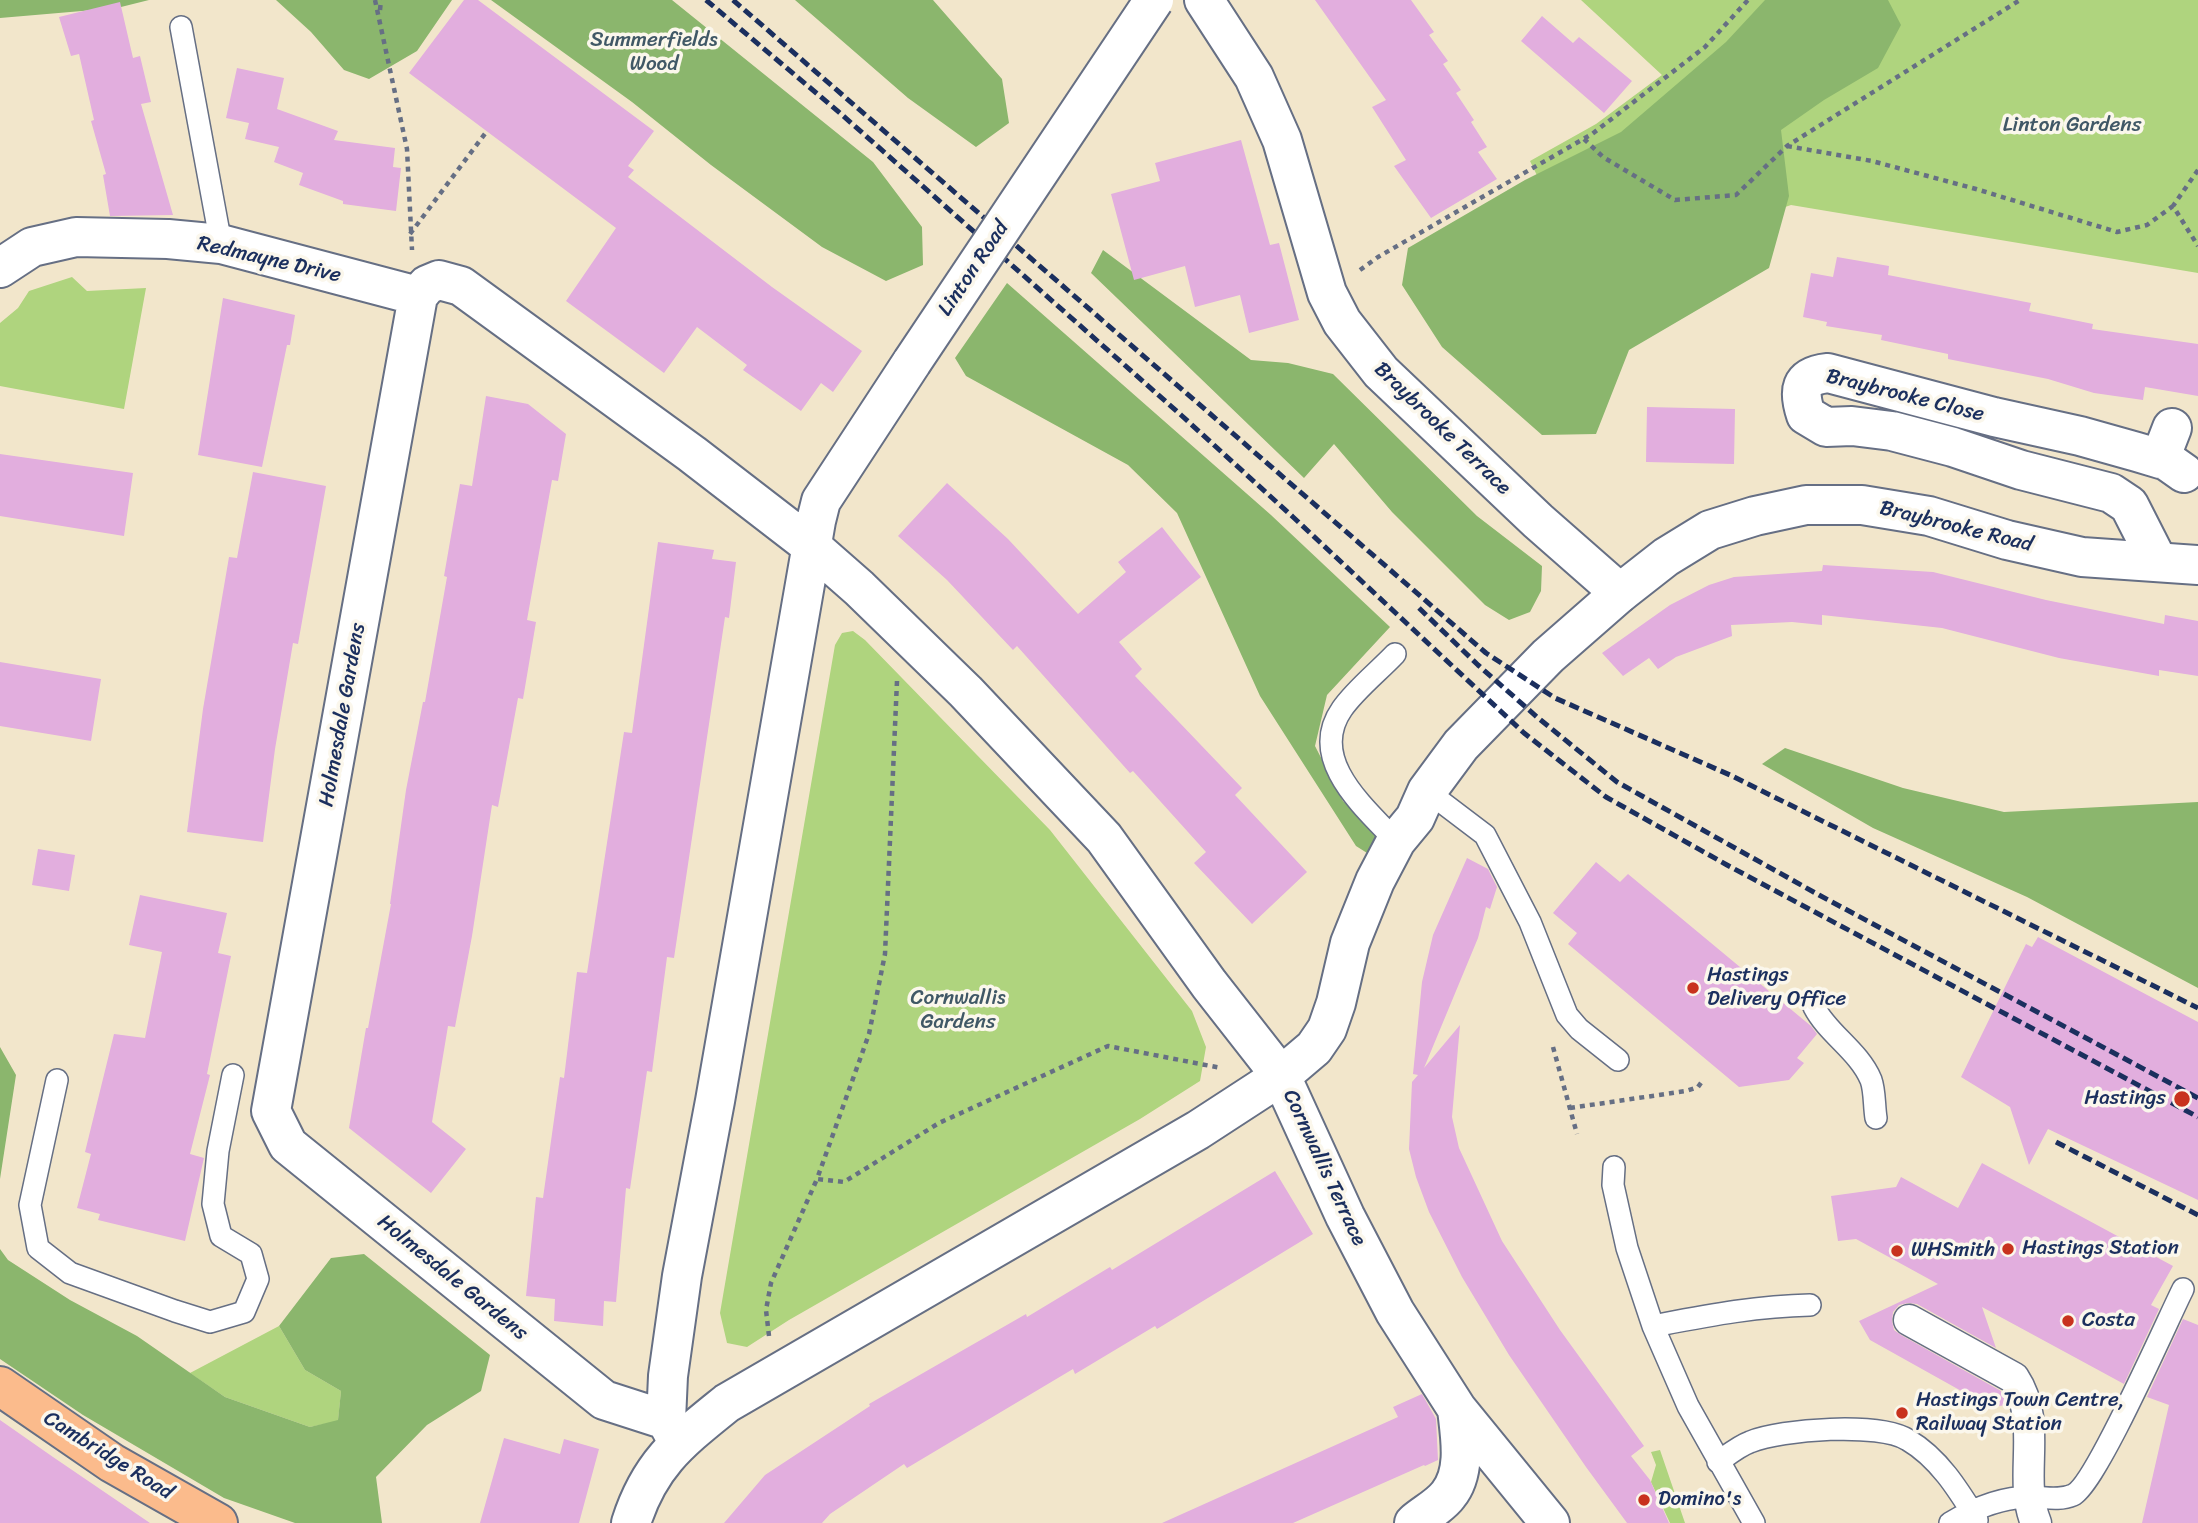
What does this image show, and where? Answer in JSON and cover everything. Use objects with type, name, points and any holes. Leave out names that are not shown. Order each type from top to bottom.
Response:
[{"type":"highway","name":"Cambridge Road","points":[[0,1387],[112,1463],[218,1523]]},
{"type":"street","name":"Linton Road","points":[[810,545],[821,501],[1154,0]]},
{"type":"street","name":"Braybrooke Terrace","points":[[1206,2],[1254,77],[1282,140],[1327,293],[1342,322],[1381,373],[1538,521],[1620,593]]},
{"type":"street","name":"Redmayne Drive","points":[[0,268],[32,247],[76,237],[168,239],[221,244],[418,296]]},
{"type":"street","points":[[418,296],[427,285],[439,280],[461,286],[692,454],[810,545],[859,588],[966,692],[1104,838],[1209,984],[1268,1085],[1198,1130],[727,1403],[672,1431]]},
{"type":"street","name":"Holmesdale Gardens","points":[[418,296],[271,1111],[288,1145],[604,1400],[672,1431]]},
{"type":"street","name":"Braybrooke Close","points":[[2158,562],[2129,505],[2111,493],[2021,470],[1953,447],[1892,431],[1852,426],[1826,427],[1806,415],[1800,397],[1804,384],[1816,374],[1828,373],[2172,453]]},
{"type":"street","name":"Braybrooke Road","points":[[1461,746],[1548,656],[1620,593],[1666,558],[1710,530],[1755,516],[1806,505],[1862,505],[1929,516],[2007,540],[2082,557],[2198,565]]},
{"type":"street","points":[[631,1523],[639,1496],[672,1431],[668,1376],[682,1276],[715,1101],[810,545]]},
{"type":"street","name":"Cornwallis Terrace","points":[[1461,746],[1427,791],[1415,818],[1396,841],[1375,881],[1350,943],[1327,1029],[1314,1048],[1268,1085],[1345,1216],[1395,1312],[1457,1409],[1550,1523]]},
{"type":"street","points":[[1909,1320],[2014,1378],[2024,1392],[2029,1423],[2033,1510]]},
{"type":"street","name":"Cornwallis Terrace","points":[[1413,1523],[1448,1495],[1459,1474],[1461,1441],[1457,1409]]},
{"type":"lane","points":[[181,27],[221,244]]},
{"type":"lane","points":[[1395,654],[1342,709],[1330,737],[1332,761],[1356,798],[1396,841]]},
{"type":"lane","points":[[1427,791],[1485,835],[1530,922],[1567,1015],[1579,1029],[1618,1060]]},
{"type":"lane","points":[[1814,1007],[1820,1018],[1861,1063],[1871,1082],[1876,1118]]},
{"type":"lane","points":[[57,1080],[30,1205],[38,1248],[70,1273],[210,1322],[244,1312],[258,1279],[251,1254],[221,1236],[213,1204],[218,1151],[233,1075]]},
{"type":"lane","points":[[1614,1167],[1613,1185],[1627,1248],[1653,1326],[1677,1384],[1754,1523]]},
{"type":"lane","points":[[1950,1523],[1975,1517],[1988,1504],[2033,1510],[2050,1499],[2070,1496],[2081,1490],[2091,1476],[2183,1289]]},
{"type":"lane","points":[[1653,1326],[1732,1310],[1773,1305],[1810,1305]]},
{"type":"lane","points":[[1718,1462],[1750,1442],[1807,1430],[1873,1430],[1907,1439],[1945,1471],[1975,1517]]},
{"type":"path","points":[[375,0],[407,149],[410,234],[418,296]]},
{"type":"path","points":[[380,14],[381,0]]},
{"type":"path","points":[[1327,293],[1378,257],[1584,139],[1705,47],[1748,0]]},
{"type":"path","points":[[1584,139],[1603,158],[1675,200],[1736,195],[1787,146],[2020,0]]},
{"type":"path","points":[[410,234],[487,131]]},
{"type":"path","points":[[1787,146],[1872,161],[2117,232],[2147,225],[2173,206],[2198,170]]},
{"type":"path","points":[[2173,206],[2198,246]]},
{"type":"path","points":[[776,1373],[766,1310],[771,1283],[817,1179],[869,1034],[884,954],[889,904],[900,627]]},
{"type":"path","points":[[817,1179],[844,1182],[939,1123],[1108,1046],[1241,1072],[1268,1085]]},
{"type":"path","points":[[1570,1108],[1686,1091],[1698,1087],[1703,1080]]},
{"type":"green space","points":[[0,0],[149,0],[117,8],[0,18]]},
{"type":"green space","points":[[276,0],[452,0],[417,51],[369,79],[344,70],[311,32]]},
{"type":"green space","name":"Summerfields Wood","points":[[491,0],[672,0],[873,162],[922,227],[923,265],[886,281],[822,247],[711,165],[632,102]]},
{"type":"green space","points":[[795,0],[933,0],[1002,79],[1009,123],[976,147],[908,98]]},
{"type":"green space","name":"Linton Gardens","points":[[1581,0],[2198,0],[2198,273],[1791,205],[1733,225],[1574,252],[1530,161],[1596,124],[1662,75]]},
{"type":"green space","points":[[1765,0],[1888,0],[1901,25],[1878,68],[1824,100],[1781,130],[1789,196],[1769,268],[1629,350],[1596,434],[1542,435],[1442,347],[1402,285],[1408,248],[1525,180],[1621,132],[1726,42]]},
{"type":"green space","points":[[1103,250],[1251,360],[1288,363],[1333,374],[1477,516],[1542,566],[1541,591],[1530,612],[1509,620],[1485,605],[1392,512],[1334,444],[1304,478],[1091,273]]},
{"type":"green space","points":[[72,277],[87,291],[146,288],[124,409],[0,386],[0,323],[18,308],[29,291]]},
{"type":"green space","points":[[1007,283],[1271,515],[1390,627],[1327,695],[1315,746],[1343,801],[1381,839],[1375,858],[1356,846],[1260,696],[1177,513],[1128,465],[966,376],[955,358]]},
{"type":"green space","name":"Cornwallis Gardens","points":[[853,631],[865,640],[1050,830],[1192,1011],[1206,1047],[1200,1081],[1140,1119],[789,1320],[747,1347],[727,1343],[720,1313],[835,645],[842,633]]},
{"type":"green space","points":[[1785,748],[1903,788],[2004,812],[2198,802],[2198,988],[2027,897],[1873,828],[1762,764]]},
{"type":"green space","points":[[0,1047],[16,1075],[0,1179]]},
{"type":"green space","points":[[0,1249],[8,1260],[70,1300],[137,1336],[225,1397],[310,1427],[338,1420],[341,1391],[305,1370],[279,1326],[331,1258],[364,1254],[490,1355],[481,1391],[427,1425],[376,1477],[382,1523],[295,1523],[224,1498],[83,1415],[0,1359]]},
{"type":"green space","points":[[279,1326],[305,1370],[341,1391],[338,1421],[310,1427],[225,1397],[190,1373]]},
{"type":"green space","points":[[1660,1450],[1685,1523],[1670,1523],[1651,1482],[1656,1465],[1651,1452]]},
{"type":"building","points":[[464,0],[478,0],[654,131],[628,166],[634,170],[628,177],[772,287],[862,351],[833,392],[821,383],[801,411],[743,370],[747,365],[697,327],[664,373],[566,301],[616,228],[409,73]]},
{"type":"building","points":[[1315,0],[1411,0],[1434,32],[1429,35],[1448,61],[1443,64],[1461,90],[1456,93],[1474,120],[1471,122],[1487,147],[1478,152],[1497,179],[1431,218],[1394,166],[1406,160],[1372,107],[1386,100]]},
{"type":"building","points":[[120,2],[133,58],[140,56],[151,102],[141,104],[173,215],[110,216],[103,175],[106,174],[91,121],[94,120],[79,54],[71,56],[59,17]]},
{"type":"building","points":[[1542,16],[1573,43],[1579,37],[1632,81],[1604,113],[1521,41]]},
{"type":"building","points":[[237,68],[284,78],[277,109],[338,131],[334,140],[395,148],[393,167],[401,168],[396,211],[343,204],[343,201],[299,185],[303,173],[274,162],[279,147],[245,139],[249,123],[226,118]]},
{"type":"building","points":[[1241,140],[1270,245],[1279,243],[1299,320],[1249,333],[1240,295],[1195,307],[1185,266],[1134,280],[1111,194],[1160,181],[1155,163]]},
{"type":"building","points":[[1837,257],[1889,266],[1888,275],[2031,303],[2029,311],[2093,324],[2092,329],[2198,344],[2198,396],[2145,387],[2143,400],[2094,393],[2048,379],[1948,359],[1948,354],[1881,340],[1882,335],[1826,326],[1827,322],[1803,317],[1811,273],[1833,277]]},
{"type":"building","points":[[223,298],[295,315],[262,467],[198,455]]},
{"type":"building","points":[[486,396],[528,404],[566,434],[558,481],[552,480],[527,620],[536,622],[523,699],[518,698],[498,807],[492,805],[455,1027],[448,1026],[432,1122],[466,1149],[431,1193],[349,1128],[391,904],[406,790],[425,702],[460,484],[472,486]]},
{"type":"building","points":[[1647,407],[1735,409],[1734,464],[1646,462]]},
{"type":"building","points":[[0,454],[133,473],[124,536],[0,516]]},
{"type":"building","points":[[253,472],[326,486],[298,644],[293,643],[263,842],[187,832],[203,709],[229,557],[237,558]]},
{"type":"building","points":[[947,483],[1008,539],[1078,614],[1126,572],[1118,562],[1162,527],[1201,577],[1119,642],[1142,669],[1135,676],[1242,788],[1235,795],[1307,872],[1252,924],[1194,863],[1206,852],[1133,771],[1130,773],[1017,646],[1013,650],[947,580],[898,536]]},
{"type":"building","points":[[658,542],[714,550],[712,559],[736,562],[729,618],[725,617],[674,958],[667,957],[652,1072],[647,1071],[630,1189],[626,1188],[616,1302],[604,1301],[603,1326],[554,1321],[555,1299],[526,1296],[536,1197],[543,1198],[560,1077],[564,1078],[577,972],[587,973],[624,732],[632,733]]},
{"type":"building","points":[[1823,565],[1933,572],[2046,600],[2164,624],[2165,615],[2198,621],[2198,676],[2159,670],[2159,676],[2059,658],[1942,628],[1822,615],[1822,625],[1792,622],[1731,625],[1732,636],[1676,657],[1658,669],[1649,658],[1623,676],[1602,653],[1670,605],[1709,585],[1734,577],[1822,571]]},
{"type":"building","points":[[0,662],[101,679],[91,741],[0,726]]},
{"type":"building","points":[[38,849],[75,855],[69,891],[32,885]]},
{"type":"building","points":[[1467,858],[1488,869],[1497,887],[1490,909],[1486,907],[1478,938],[1424,1068],[1460,1025],[1452,1117],[1459,1148],[1502,1241],[1560,1330],[1644,1446],[1631,1456],[1650,1480],[1669,1523],[1627,1523],[1586,1467],[1509,1355],[1462,1277],[1429,1212],[1416,1177],[1409,1149],[1412,1082],[1418,1075],[1413,1074],[1422,982],[1433,935]]},
{"type":"building","name":"Hastings Delivery Office","points":[[1596,862],[1620,882],[1628,874],[1811,1026],[1817,1034],[1797,1058],[1804,1063],[1789,1080],[1739,1087],[1568,944],[1577,933],[1553,913]]},
{"type":"building","points":[[140,895],[227,913],[218,953],[231,956],[207,1074],[210,1075],[190,1154],[204,1158],[185,1241],[98,1220],[100,1214],[77,1208],[91,1154],[85,1152],[114,1034],[145,1038],[162,952],[129,945]]},
{"type":"building","points":[[2038,937],[2198,1022],[2198,1200],[2048,1129],[2029,1165],[2010,1107],[1961,1077],[2026,944],[2032,947]]},
{"type":"building","name":"Hastings Station","points":[[1982,1163],[2173,1266],[2151,1305],[2159,1309],[2124,1384],[1982,1307],[1996,1348],[1917,1304],[1899,1305],[1893,1312],[1892,1321],[1894,1330],[1901,1335],[2001,1391],[2007,1405],[1990,1407],[1870,1340],[1859,1321],[1938,1284],[1856,1239],[1838,1241],[1831,1196],[1896,1187],[1901,1177],[1958,1208]]},
{"type":"building","points":[[1275,1171],[1313,1234],[1157,1329],[1155,1326],[1075,1374],[1073,1369],[907,1468],[904,1464],[830,1514],[822,1523],[724,1523],[765,1475],[870,1406],[869,1404],[1026,1314],[1027,1317],[1110,1267],[1112,1270]]},
{"type":"building","points":[[2183,1319],[2198,1325],[2198,1523],[2142,1523],[2169,1405],[2147,1397]]},
{"type":"building","points":[[1422,1394],[1436,1419],[1438,1460],[1293,1523],[1162,1523],[1398,1417],[1393,1407]]},
{"type":"building","points":[[0,1420],[53,1457],[150,1523],[0,1523]]},
{"type":"building","points":[[504,1438],[560,1454],[564,1439],[599,1449],[579,1523],[480,1523]]},
{"type":"railway","points":[[706,0],[840,113],[1181,415],[1524,733],[1606,797],[1727,865],[2198,1117]]},
{"type":"railway","points":[[733,0],[1486,653],[1555,698],[1730,775],[2198,1008]]},
{"type":"railway","points":[[1419,608],[1537,717],[1617,782],[1819,895],[2198,1098]]},
{"type":"railway","points":[[2056,1142],[2198,1215]]},
{"type":"place","name":"Hastings Delivery Office","points":[[1693,988]]},
{"type":"place","name":"Hastings","points":[[2182,1099]]},
{"type":"place","name":"Hastings Station","points":[[2008,1249]]},
{"type":"place","name":"WHSmith","points":[[1897,1251]]},
{"type":"place","name":"Costa","points":[[2068,1321]]},
{"type":"place","name":"Hastings Town Centre, Railway Station","points":[[1902,1413]]},
{"type":"place","name":"Domino's","points":[[1644,1500]]}]
